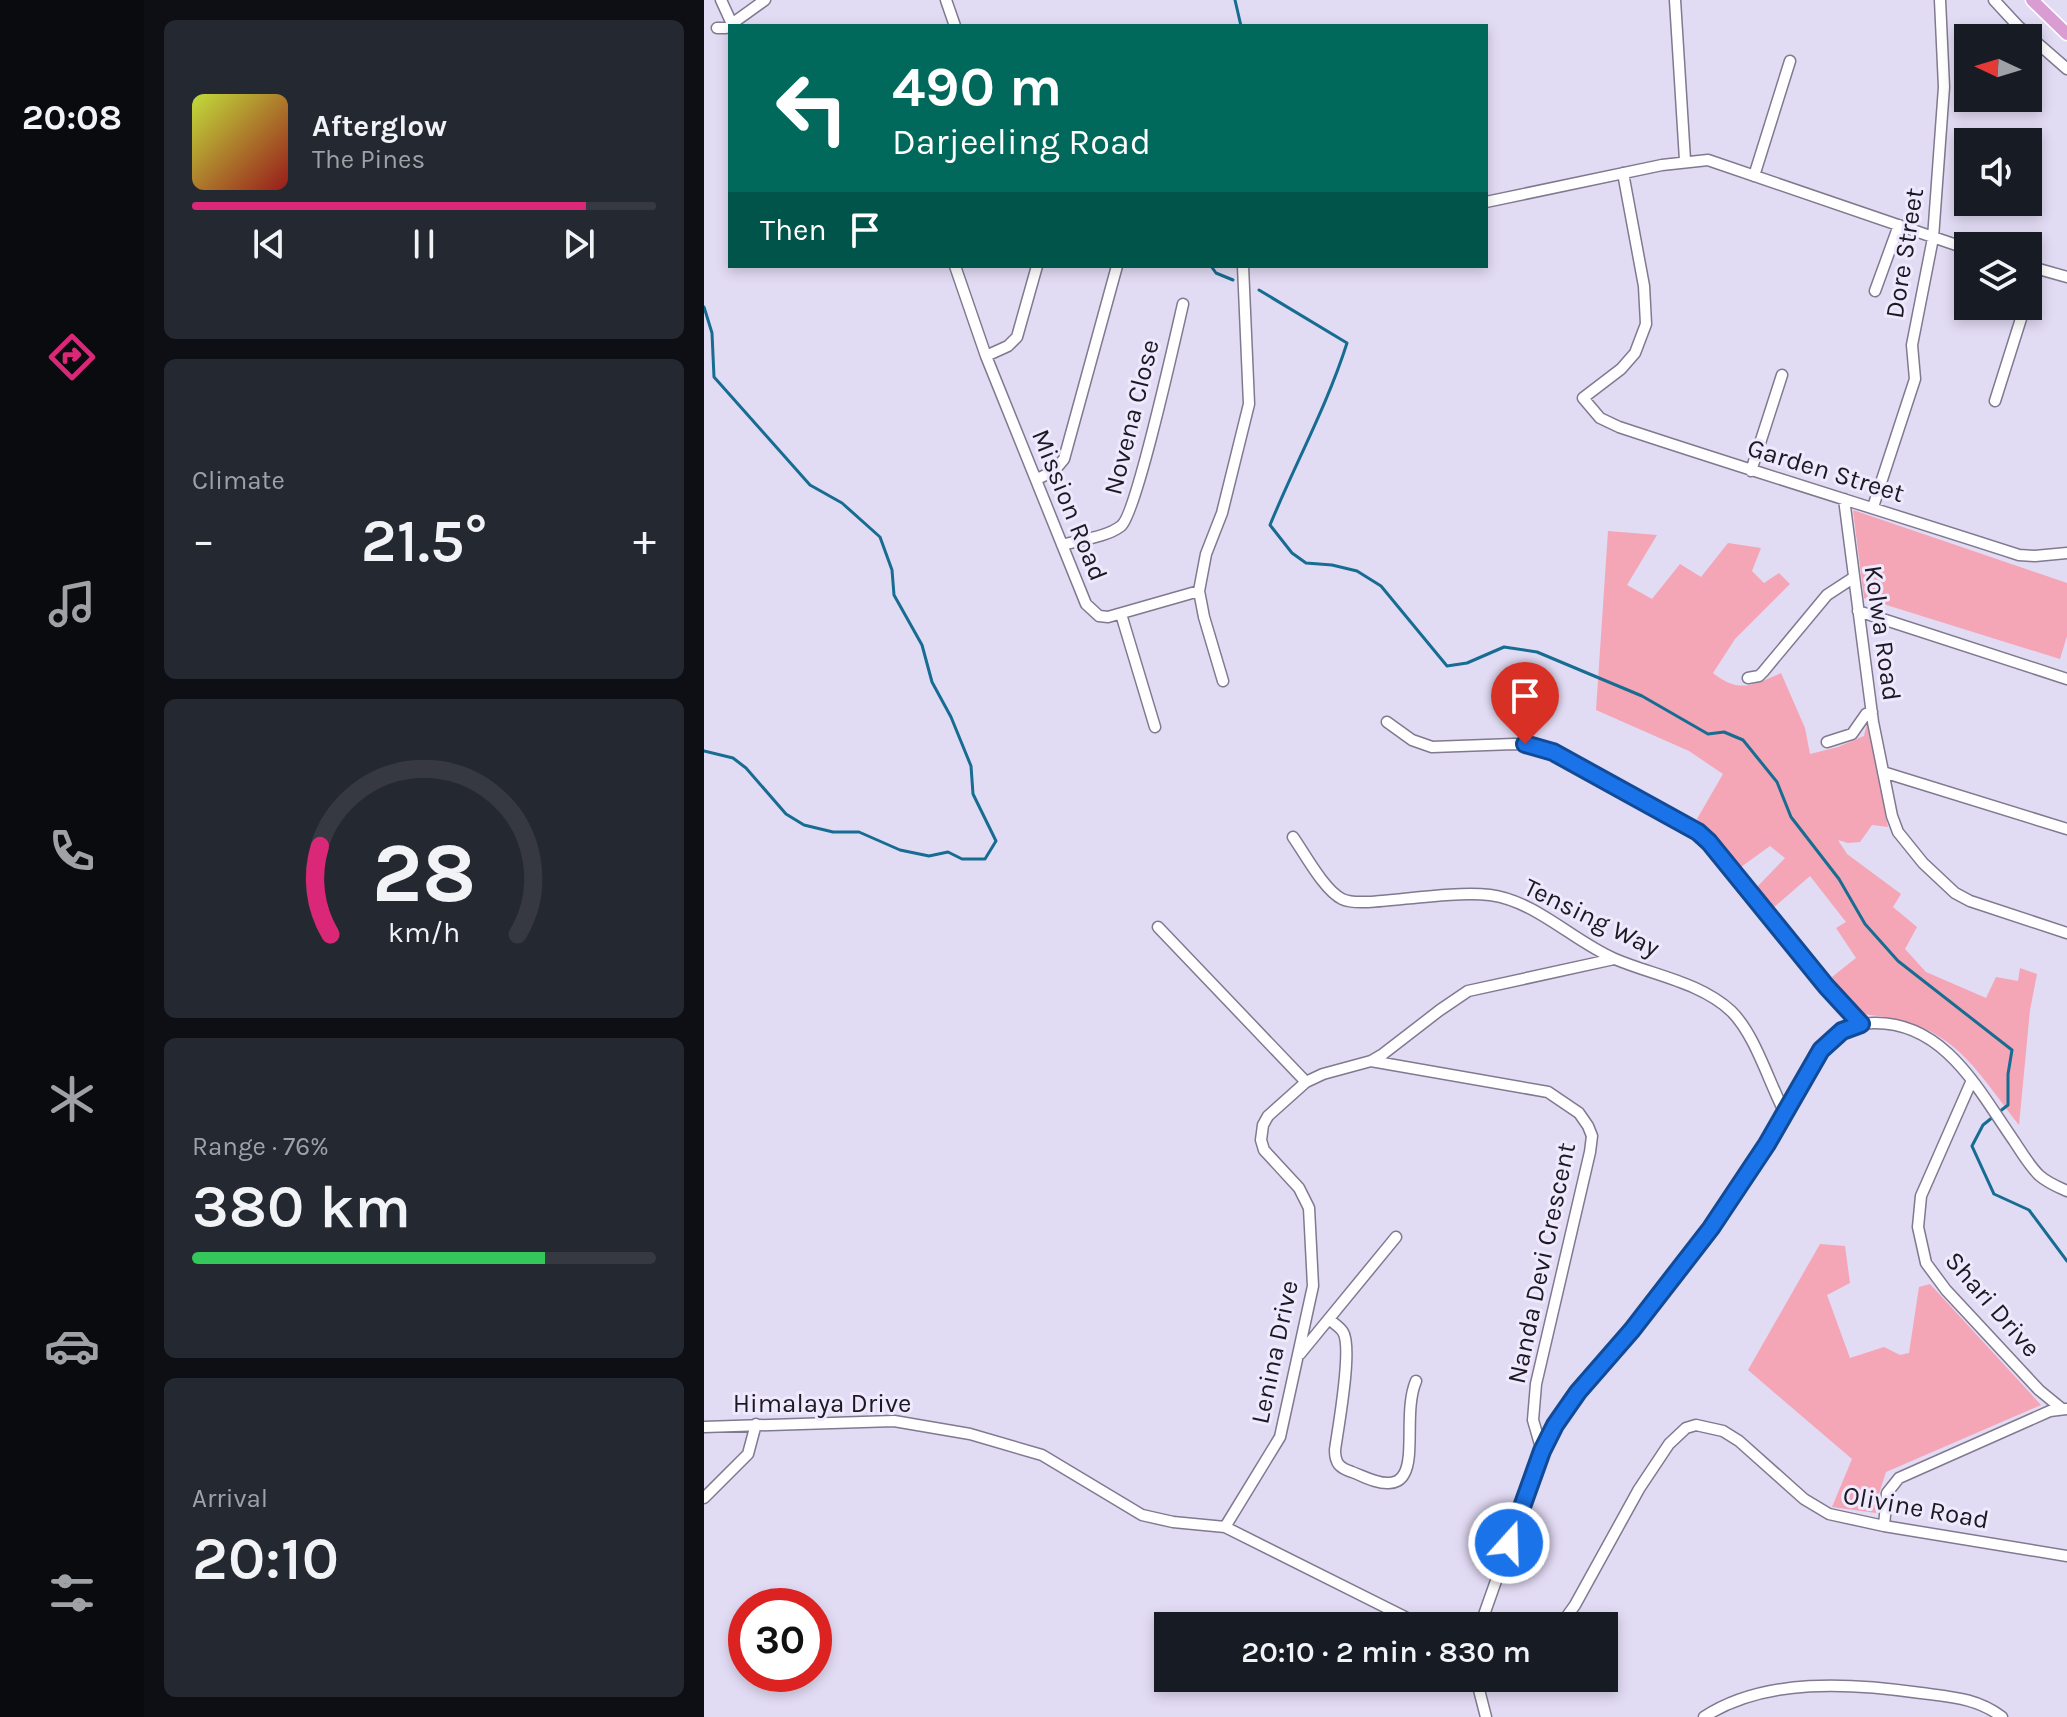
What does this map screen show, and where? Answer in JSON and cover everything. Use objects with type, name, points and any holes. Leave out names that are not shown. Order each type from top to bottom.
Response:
[{"type":"main road","points":[[2032,0],[2067,34]]},
{"type":"street","points":[[721,0],[726,29]]},
{"type":"street","points":[[733,24],[765,0]]},
{"type":"street","points":[[946,0],[954,24]]},
{"type":"street","points":[[1675,0],[1685,160]]},
{"type":"street","name":"Dore Street","points":[[1873,507],[1915,379],[1912,345],[1933,238],[1944,87],[1940,0]]},
{"type":"street","points":[[1994,0],[2018,26],[2067,69]]},
{"type":"street","points":[[1754,176],[1790,61]]},
{"type":"street","points":[[1488,202],[1685,160],[1708,160],[1954,245]]},
{"type":"street","name":"Garden Street","points":[[1623,173],[1644,286],[1646,324],[1635,353],[1621,369],[1583,398],[1607,422],[2019,555],[2067,553]]},
{"type":"street","points":[[1875,291],[1899,225]]},
{"type":"street","name":"Mission Road","points":[[956,268],[986,356],[1086,604],[1092,611],[1108,617],[1121,614]]},
{"type":"street","points":[[986,356],[1008,346],[1017,337],[1036,268]]},
{"type":"street","points":[[1037,479],[1054,471],[1064,459],[1116,268]]},
{"type":"street","points":[[1223,681],[1199,591],[1206,554],[1222,513],[1249,404],[1243,268]]},
{"type":"street","points":[[2042,270],[2067,277]]},
{"type":"street","name":"Novena Close","points":[[1062,545],[1112,530],[1126,521],[1183,304]]},
{"type":"street","points":[[1995,401],[2021,320]]},
{"type":"street","points":[[1751,471],[1782,375]]},
{"type":"street","name":"Kolwa Road","points":[[1844,499],[1872,712],[1892,816],[1898,832],[1923,863],[1955,893],[1970,901],[2067,933]]},
{"type":"street","points":[[1748,678],[1755,678],[1763,672],[1827,595],[1853,578]]},
{"type":"street","points":[[1155,727],[1121,614],[1199,591]]},
{"type":"street","points":[[1858,611],[2067,679]]},
{"type":"street","points":[[1827,742],[1852,734],[1867,713],[1872,712]]},
{"type":"street","points":[[1387,722],[1421,745],[1514,744],[1553,752],[1687,824],[1709,842],[1826,986],[1861,1024]]},
{"type":"street","points":[[1883,772],[2067,829]]},
{"type":"street","name":"Tensing Way","points":[[1293,837],[1330,889],[1340,898],[1368,902],[1491,895],[1523,907],[1614,959],[1695,989],[1732,1012],[1744,1028],[1785,1113]]},
{"type":"street","points":[[1158,927],[1306,1082],[1339,1068],[1371,1061],[1468,991],[1614,959]]},
{"type":"street","points":[[1485,1612],[1542,1451],[1555,1425],[1578,1392],[1711,1228],[1785,1113],[1821,1050],[1842,1031],[1861,1024],[1884,1023],[1924,1035],[1959,1062],[2038,1174],[2067,1191]]},
{"type":"street","name":"Nanda Devi Crescent","points":[[1371,1061],[1548,1092],[1579,1113],[1588,1126],[1592,1136],[1590,1152],[1536,1384],[1533,1420],[1542,1451]]},
{"type":"street","name":"Shari Drive","points":[[1972,1080],[1921,1196],[1918,1227],[1926,1263],[1946,1290],[2039,1390],[2064,1409]]},
{"type":"street","name":"Lenina Drive","points":[[1225,1527],[1280,1437],[1313,1286],[1309,1208],[1299,1188],[1269,1157],[1261,1140],[1268,1116],[1306,1082]]},
{"type":"street","points":[[1299,1356],[1396,1237]]},
{"type":"street","points":[[1329,1319],[1341,1329],[1346,1341],[1335,1450],[1336,1461],[1341,1467],[1381,1483],[1395,1482],[1405,1474],[1410,1397],[1416,1381]]},
{"type":"street","points":[[1884,1526],[1887,1493],[1899,1478],[2050,1411],[2064,1409]]},
{"type":"street","name":"Himalaya Drive","points":[[704,1427],[894,1421],[970,1434],[1042,1455],[1142,1515],[1173,1522],[1225,1527],[1395,1612]]},
{"type":"street","points":[[704,1498],[748,1454],[756,1424]]},
{"type":"street","name":"Olivine Road","points":[[1570,1612],[1639,1489],[1669,1444],[1686,1428],[1709,1426],[1739,1441],[1816,1508],[1847,1519],[2067,1556]]},
{"type":"street","points":[[1704,1717],[1741,1699],[1799,1687],[1838,1685],[1877,1686],[1970,1700],[2002,1717]]},
{"type":"street","points":[[1480,1692],[1486,1717]]},
{"type":"shaded area","points":[[1853,510],[2067,583],[2067,636],[2060,659],[1864,598]]},
{"type":"shaded area","points":[[1608,531],[1657,535],[1627,585],[1652,599],[1680,564],[1701,577],[1728,543],[1761,548],[1752,571],[1764,583],[1779,573],[1790,584],[1735,639],[1713,673],[1731,684],[1746,685],[1781,673],[1805,728],[1810,754],[1864,736],[1867,723],[1888,827],[1872,825],[1860,842],[1838,840],[1847,854],[1901,894],[1893,907],[1917,927],[1905,949],[1926,972],[1986,998],[1996,977],[2018,981],[2020,968],[2037,974],[2030,1010],[2019,1125],[1970,1063],[1937,1035],[1892,1018],[1861,1014],[1832,977],[1856,958],[1836,928],[1846,922],[1810,876],[1773,908],[1756,888],[1785,858],[1770,846],[1741,867],[1697,819],[1723,774],[1689,751],[1596,710]]},
{"type":"shaded area","points":[[1820,1244],[1845,1246],[1850,1283],[1827,1295],[1850,1358],[1884,1347],[1900,1355],[1909,1353],[1919,1287],[1930,1284],[2041,1405],[1886,1472],[1876,1513],[1832,1507],[1852,1459],[1748,1370]]},
{"type":"waterway","points":[[1235,0],[1241,24]]},
{"type":"waterway","points":[[1212,268],[1216,273],[1233,280]]},
{"type":"waterway","points":[[1259,290],[1347,343],[1270,525],[1292,553],[1306,563],[1357,571],[1381,586],[1447,666],[1467,663],[1504,647],[1537,652],[1642,696],[1708,734],[1724,732],[1743,740],[1777,782],[1791,817],[1839,879],[1865,924],[1898,961],[2012,1050],[2008,1105],[1999,1112]]},
{"type":"waterway","points":[[704,307],[712,333],[714,377],[810,485],[842,503],[880,537],[892,570],[894,595],[922,645],[932,682],[951,717],[971,766],[973,794],[996,841],[985,859],[962,859],[948,852],[929,856],[900,850],[859,832],[833,832],[804,825],[786,814],[746,768],[733,758],[704,751]]},
{"type":"waterway","points":[[1993,1117],[1983,1125],[1972,1146],[1994,1194],[2029,1210],[2067,1261]]},
{"type":"route","points":[[1509,1543],[1542,1451],[1555,1425],[1578,1392],[1632,1330],[1711,1228],[1767,1144],[1821,1050],[1842,1031],[1861,1024],[1698,832],[1553,752],[1525,744]]}]
